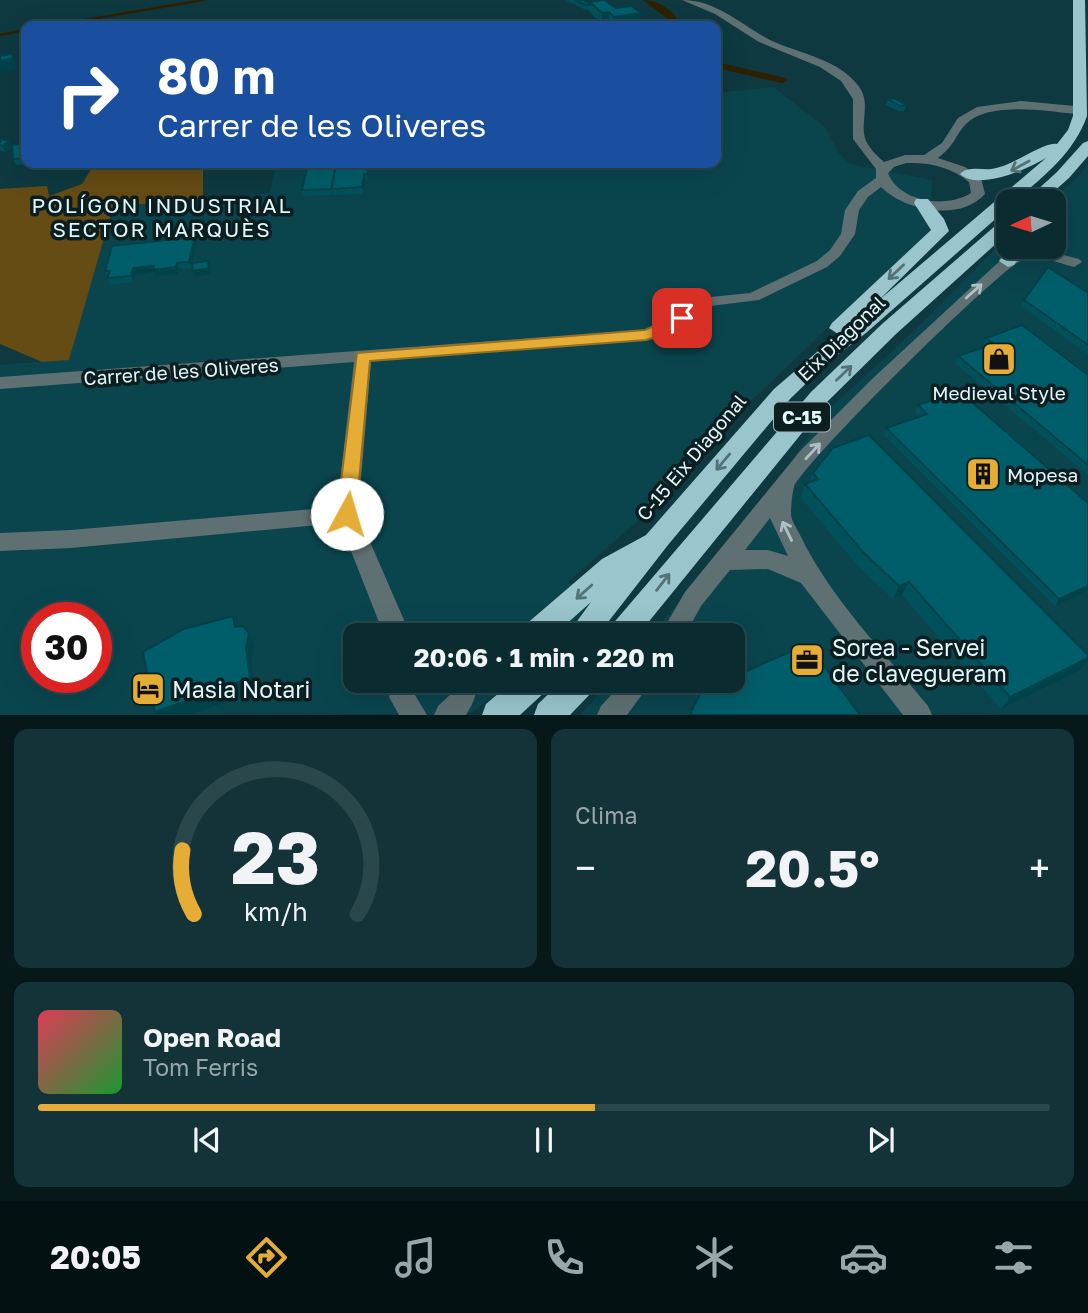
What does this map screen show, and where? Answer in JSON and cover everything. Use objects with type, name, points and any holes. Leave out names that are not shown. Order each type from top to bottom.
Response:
[{"type":"highway","name":"C-15","points":[[1067,142],[1080,116],[1079,0]]},
{"type":"highway","name":"Eix Diagonal","points":[[859,328],[1054,159],[1067,142]]},
{"type":"highway","points":[[968,174],[995,175],[1012,172],[1053,146],[1067,142]]},
{"type":"highway","points":[[1052,189],[1088,146]]},
{"type":"highway","name":"C-15","points":[[820,358],[819,347],[940,231],[935,219],[922,204]]},
{"type":"highway","name":"Eix Diagonal","points":[[631,623],[819,397],[889,329],[996,235]]},
{"type":"highway","name":"C-15 Eix Diagonal","points":[[591,623],[782,394],[820,358],[859,328]]},
{"type":"highway","points":[[548,623],[611,568],[659,538]]},
{"type":"highway","points":[[497,715],[522,693]]},
{"type":"highway","points":[[549,715],[570,693]]},
{"type":"street","points":[[687,0],[714,8],[764,40],[824,66],[856,90],[861,107],[857,133],[860,142],[896,193]]},
{"type":"street","points":[[926,160],[947,145],[962,121],[981,110],[1021,105],[1075,110]]},
{"type":"street","points":[[947,145],[950,148],[951,165]]},
{"type":"street","points":[[863,194],[896,193],[922,204],[952,206],[973,200],[979,188],[968,174],[951,165],[926,160],[898,161],[869,152]]},
{"type":"street","points":[[863,194],[898,161]]},
{"type":"street","name":"Carrer de les Oliveres","points":[[0,383],[646,335],[664,329],[682,318],[688,304],[753,297],[822,264],[835,253],[848,234],[852,210],[863,194]]},
{"type":"street","points":[[1066,255],[1081,267]]},
{"type":"street","points":[[679,623],[693,599],[785,483],[877,384],[1008,259]]},
{"type":"street","points":[[1051,259],[1081,267]]},
{"type":"street","points":[[363,356],[347,514],[394,623]]},
{"type":"street","points":[[785,483],[780,516],[809,576],[919,715]]},
{"type":"street","points":[[0,542],[71,539],[347,514]]},
{"type":"street","points":[[724,561],[760,556],[783,562],[809,576]]},
{"type":"street","points":[[447,715],[460,704],[464,693]]},
{"type":"street","points":[[610,715],[629,693]]},
{"type":"shaded area","points":[[773,87],[825,127],[838,152],[850,164],[932,180],[930,230],[725,426],[649,511],[568,582],[593,601],[572,623],[343,623],[343,693],[498,693],[469,714],[0,715],[0,365],[69,359],[113,207],[270,193],[275,168],[721,168],[721,92]]},
{"type":"shaded area","points":[[1088,163],[1088,714],[580,715],[599,693],[745,693],[745,623],[661,623],[739,534],[827,411],[917,328],[996,248],[996,259],[1066,259],[1064,189],[1079,176]]},
{"type":"shaded area","points":[[92,168],[204,168],[203,198],[113,207],[69,360],[42,362],[0,344],[0,189],[47,186],[49,196],[82,184]]},
{"type":"building","points":[[575,0],[583,0],[590,5],[586,5]]},
{"type":"building","points":[[604,0],[616,8],[631,6],[641,13],[614,17],[609,12],[602,13],[590,2]]},
{"type":"building","points":[[12,54],[14,58],[0,61],[0,56]]},
{"type":"building","points":[[894,98],[906,105],[900,106],[888,99]]},
{"type":"building","points":[[1,139],[10,141],[2,146]]},
{"type":"building","points":[[21,144],[21,158],[13,159],[12,145]]},
{"type":"building","points":[[307,168],[368,168],[362,187],[332,189],[335,169],[331,189],[302,190]]},
{"type":"building","points":[[196,231],[189,262],[153,270],[154,266],[133,268],[131,276],[107,278],[110,271],[105,271],[112,246],[185,238],[186,232]]},
{"type":"building","points":[[208,261],[209,268],[192,271],[193,263]]},
{"type":"building","points":[[1048,267],[1088,293],[1088,345],[1024,300]]},
{"type":"building","points":[[1022,325],[1088,375],[1088,465],[958,356],[994,344],[986,338]]},
{"type":"building","name":"Mopesa","points":[[959,391],[1088,503],[1088,586],[1059,599],[886,428],[927,414],[918,405]]},
{"type":"building","points":[[869,435],[1088,655],[1088,658],[1010,697],[909,582],[899,586],[863,552],[805,484],[818,479],[813,473],[833,448]]},
{"type":"building","points":[[233,616],[235,627],[243,626],[249,633],[246,648],[250,678],[155,712],[143,652],[184,629]]},
{"type":"building","points":[[808,644],[860,715],[692,715],[700,693],[745,693],[745,672]]},
{"type":"waterway","points":[[79,21],[203,0]]},
{"type":"waterway","points":[[648,0],[674,21]]},
{"type":"waterway","points":[[0,35],[21,31]]},
{"type":"waterway","points":[[721,66],[782,80]]},
{"type":"place","name":"Medieval Style","points":[[999,359]]},
{"type":"place","name":"Mopesa","points":[[983,474]]},
{"type":"place","name":"Sorea - Servei de clavegueram","points":[[807,660]]},
{"type":"place","name":"Masia Notari","points":[[148,689]]},
{"type":"district","name":"POLÍGON INDUSTRIAL SECTOR MARQUÈS","points":[[162,217]]},
{"type":"route","points":[[347,514],[363,356],[646,335],[664,329],[682,318]]}]
